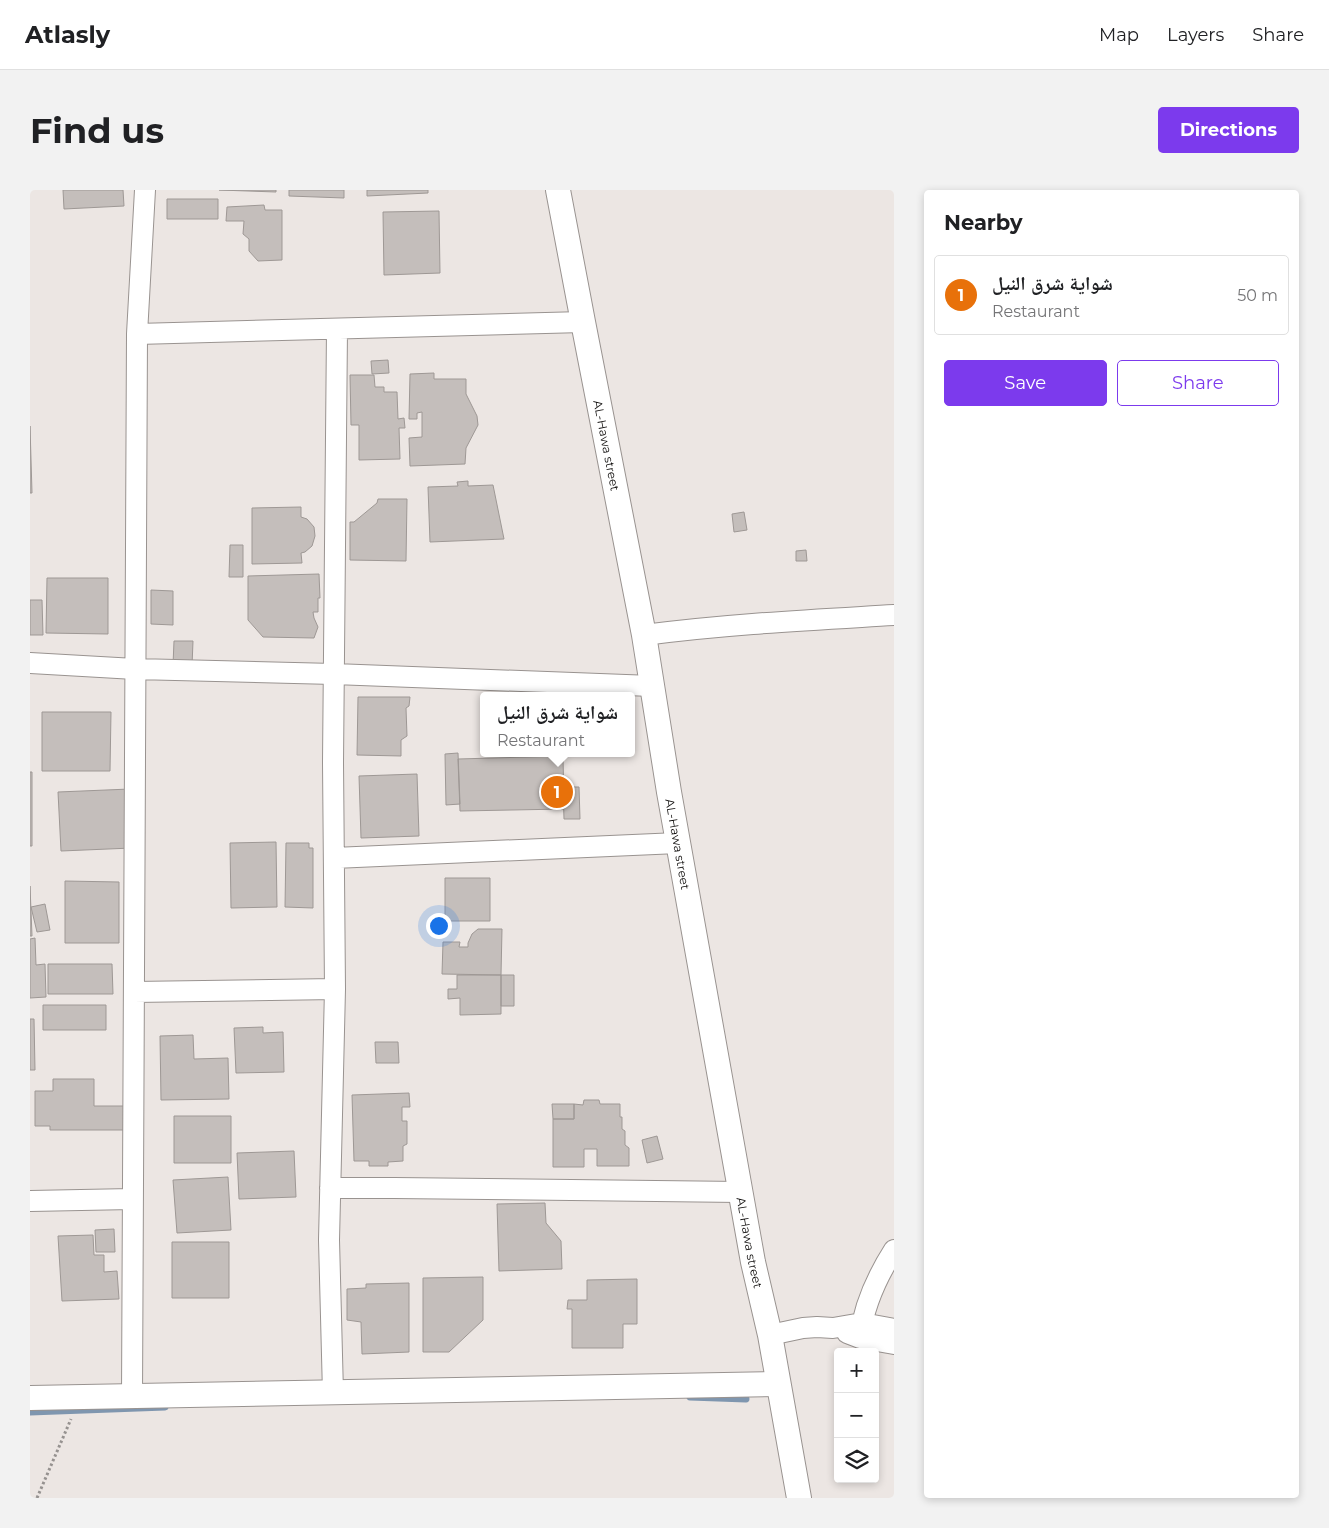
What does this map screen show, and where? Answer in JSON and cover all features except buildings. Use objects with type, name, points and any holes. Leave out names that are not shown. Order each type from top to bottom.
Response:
[{"type":"street","points":[[132,1396],[137,334],[145,190]]},
{"type":"street","name":"AL-Hawa street","points":[[558,190],[644,635],[678,843],[740,1192],[753,1262],[770,1334],[799,1498]]},
{"type":"street","points":[[137,334],[582,322]]},
{"type":"street","points":[[333,1393],[329,1240],[335,989],[336,329]]},
{"type":"street","points":[[644,635],[763,623],[894,616]]},
{"type":"street","points":[[30,663],[135,669],[334,674],[652,686]]},
{"type":"street","points":[[334,858],[678,843]]},
{"type":"street","points":[[134,992],[335,989]]},
{"type":"street","points":[[330,1188],[740,1192]]},
{"type":"street","points":[[30,1201],[132,1199]]},
{"type":"street","points":[[861,1330],[873,1290],[884,1264],[894,1250]]},
{"type":"street","points":[[770,1334],[817,1327],[861,1330],[894,1329]]},
{"type":"street","points":[[861,1330],[894,1344]]},
{"type":"street","points":[[30,1398],[778,1384]]},
{"type":"path","points":[[37,1498],[73,1414],[88,1397]]},
{"type":"waterway","points":[[690,1397],[746,1399]]},
{"type":"waterway","points":[[30,1412],[165,1407]]},
{"type":"place","name":"شواية شرق النيل","points":[[557,792]]}]
